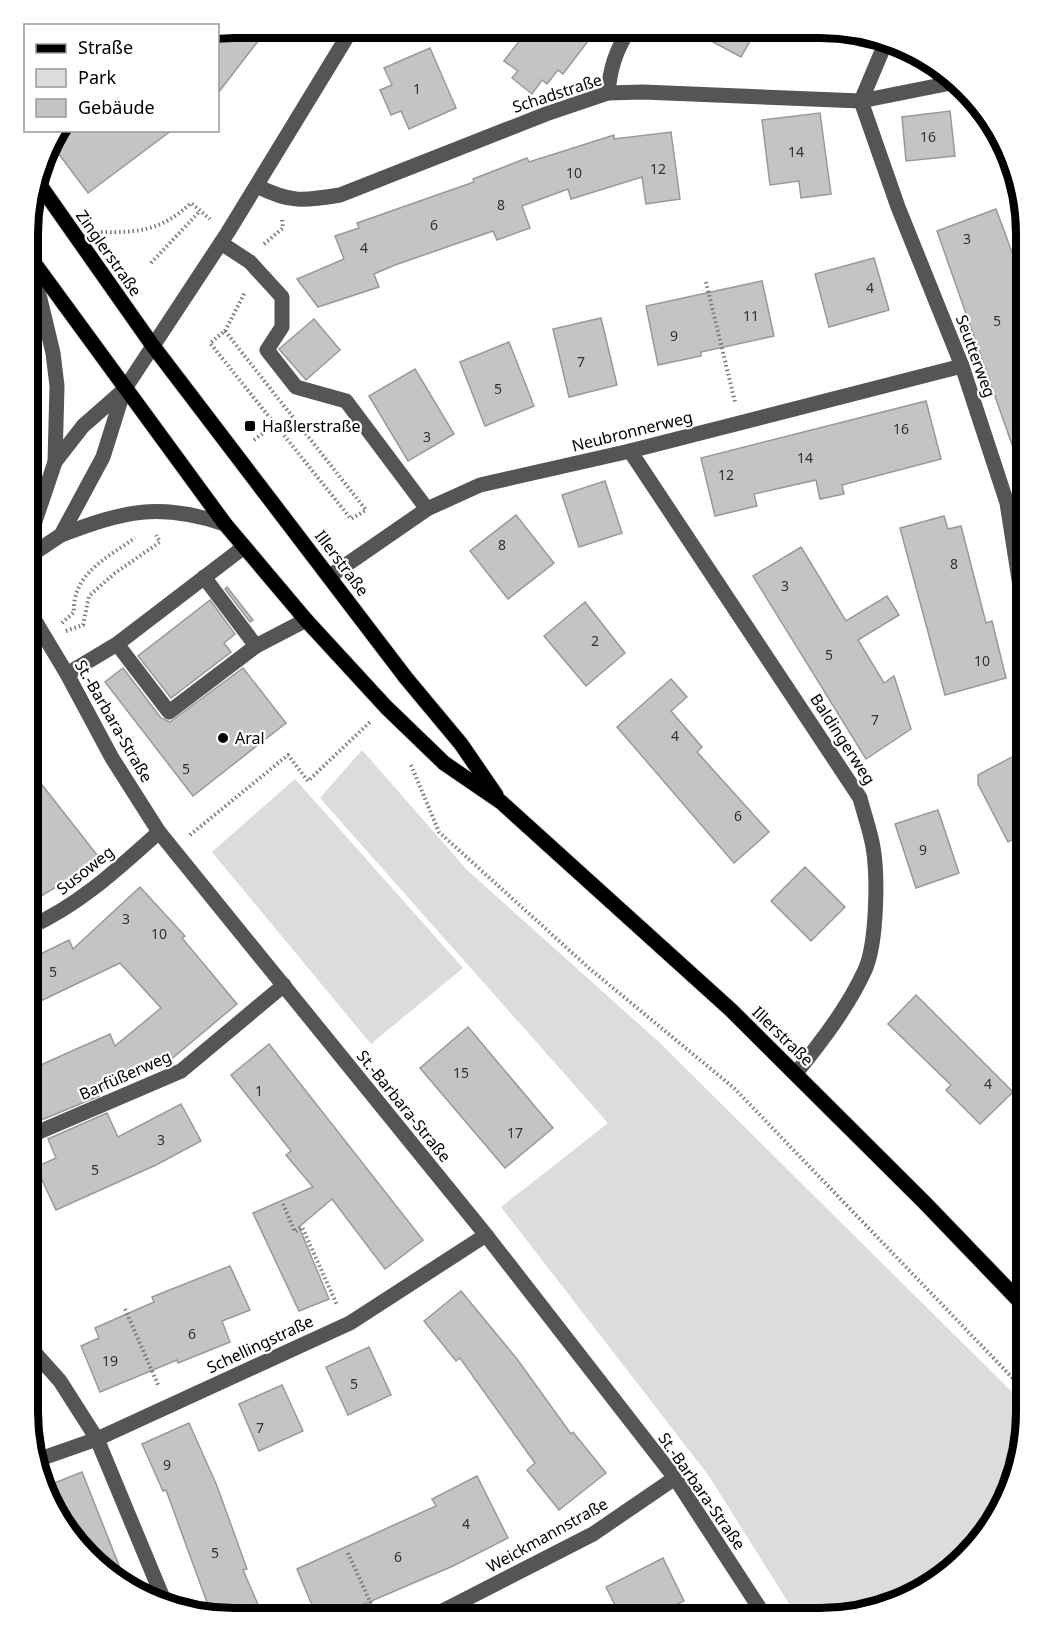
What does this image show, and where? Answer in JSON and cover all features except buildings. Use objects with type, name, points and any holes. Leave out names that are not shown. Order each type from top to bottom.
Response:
[{"type":"main road","name":"Zinglerstraße","points":[[43,189],[153,346]]},
{"type":"main road","points":[[38,269],[124,390]]},
{"type":"main road","name":"Illerstraße","points":[[153,346],[406,678],[461,744],[501,802]]},
{"type":"main road","name":"Illerstraße","points":[[124,390],[225,524],[306,620],[386,707],[444,763],[501,802],[565,863],[731,1010],[796,1073],[1016,1298]]},
{"type":"street","points":[[61,535],[103,457],[124,390],[257,186],[346,38]]},
{"type":"street","points":[[608,93],[610,70],[616,50],[624,38]]},
{"type":"street","points":[[861,101],[883,48]]},
{"type":"street","name":"Schadstraße","points":[[257,186],[281,199],[311,200],[340,195],[546,114],[608,93],[643,92],[861,101],[947,84]]},
{"type":"street","name":"Seutterweg","points":[[861,101],[898,207],[962,366],[1007,503],[1016,561]]},
{"type":"street","points":[[224,237],[282,297],[282,327],[267,350],[296,387],[346,401],[428,509]]},
{"type":"street","points":[[38,292],[53,353],[57,386],[56,462]]},
{"type":"street","name":"Neubronnerweg","points":[[330,576],[428,509],[480,484],[630,451],[962,366]]},
{"type":"street","points":[[38,513],[56,462],[82,426],[124,390]]},
{"type":"street","name":"Baldingerweg","points":[[630,451],[860,798],[862,805],[873,848],[875,915],[866,968],[848,1003],[796,1073]]},
{"type":"street","points":[[38,550],[61,535],[108,517],[135,512],[163,510],[191,513],[225,524]]},
{"type":"street","points":[[67,674],[117,644],[244,546]]},
{"type":"street","points":[[204,577],[256,646]]},
{"type":"street","points":[[117,644],[169,712],[256,646],[306,620]]},
{"type":"street","name":"St.-Barbara-Straße","points":[[38,626],[67,674],[111,758],[159,832],[486,1235],[675,1478],[760,1608]]},
{"type":"street","name":"Susoweg","points":[[38,924],[57,915],[113,873],[159,832]]},
{"type":"street","name":"Barfüßerweg","points":[[38,1132],[181,1071],[284,985]]},
{"type":"street","name":"Schellingstraße","points":[[43,1458],[97,1439],[346,1325],[486,1235]]},
{"type":"street","points":[[38,1356],[60,1381],[97,1439],[161,1594]]},
{"type":"street","name":"Weickmannstraße","points":[[453,1608],[593,1534],[675,1478]]},
{"type":"path","points":[[97,231],[132,233],[172,220],[191,203],[224,237]]},
{"type":"path","points":[[152,263],[199,212]]},
{"type":"path","points":[[706,282],[740,423]]},
{"type":"path","points":[[225,331],[366,510],[351,519],[210,343],[225,331],[246,289]]},
{"type":"path","points":[[45,638],[83,626],[89,596],[115,573],[160,542],[151,527],[135,512]]},
{"type":"path","points":[[74,612],[76,588],[86,576],[101,562],[140,535]]},
{"type":"path","points":[[173,849],[288,755],[308,781],[386,707]]},
{"type":"path","points":[[408,759],[439,832],[590,969],[734,1088],[1016,1382]]},
{"type":"path","points":[[283,1204],[295,1232],[302,1227],[346,1325]]},
{"type":"path","points":[[125,1309],[167,1407]]},
{"type":"path","points":[[348,1553],[373,1608]]},
{"type":"green space","points":[[362,750],[467,870],[660,1043],[1016,1396],[1013,1450],[996,1498],[984,1520],[968,1541],[940,1567],[896,1593],[871,1601],[834,1607],[792,1608],[709,1476],[501,1207],[608,1123],[320,798]]},
{"type":"green space","points":[[295,779],[463,968],[371,1044],[212,852]]},
{"type":"place","name":"Haßlerstraße","points":[[250,426]]},
{"type":"place","name":"Aral","points":[[223,738]]}]
